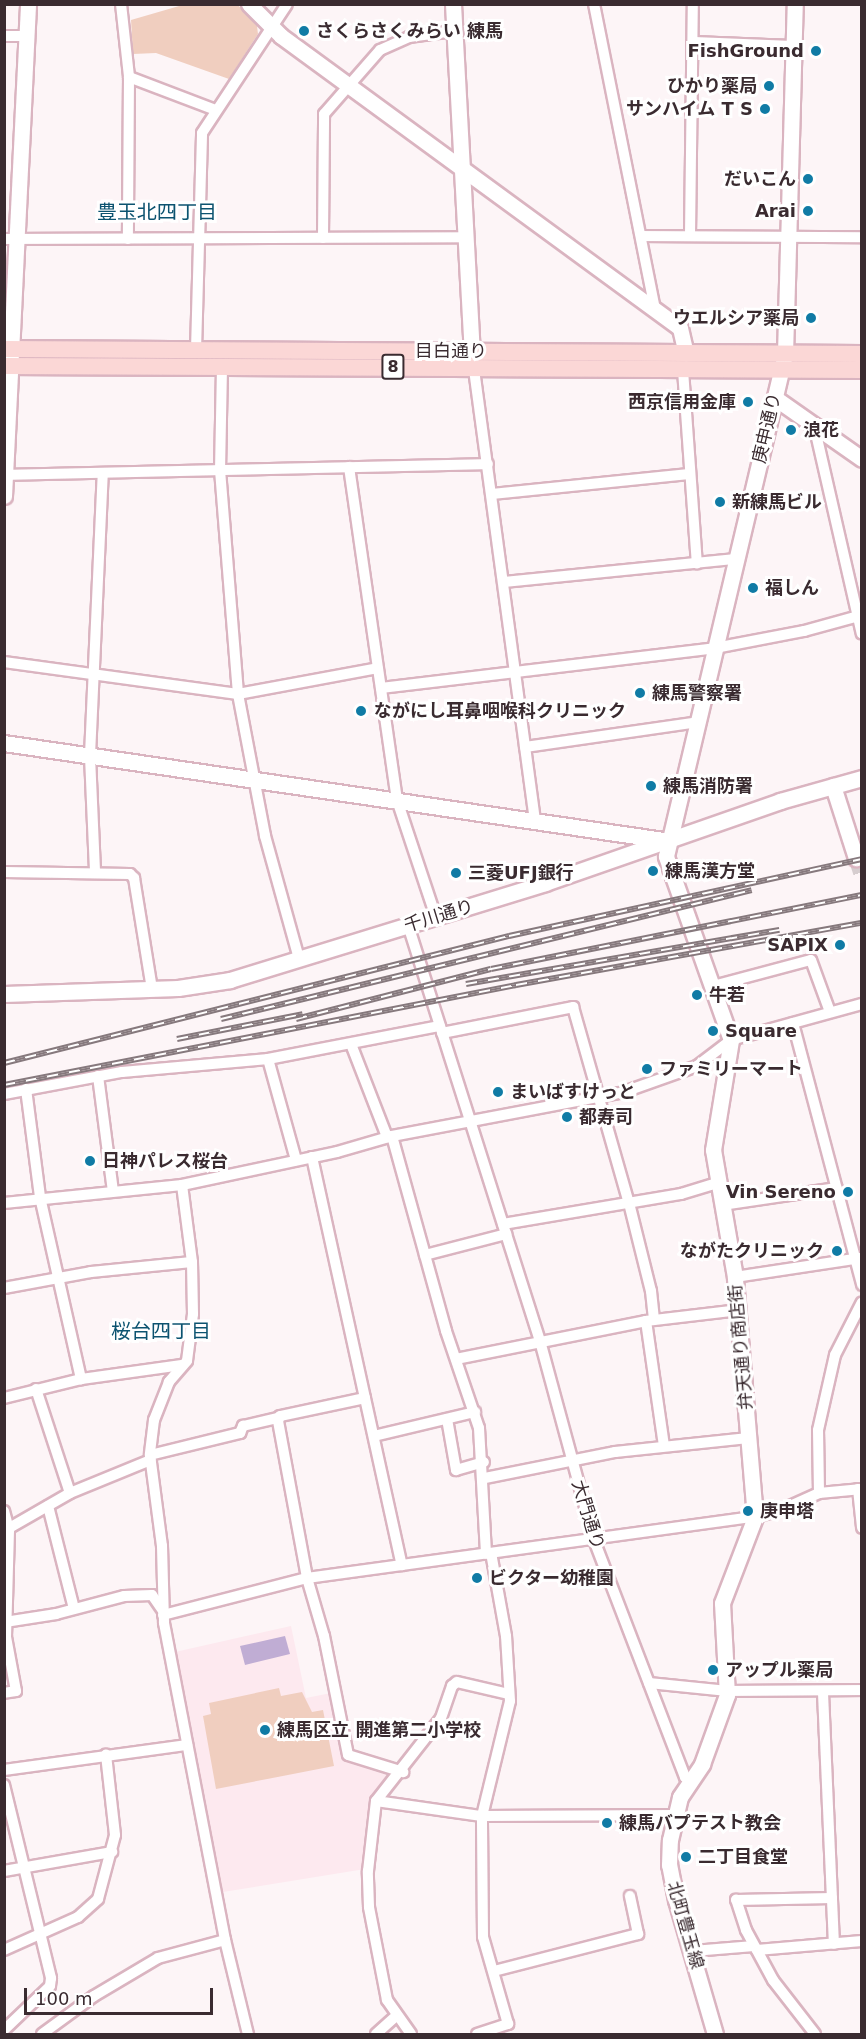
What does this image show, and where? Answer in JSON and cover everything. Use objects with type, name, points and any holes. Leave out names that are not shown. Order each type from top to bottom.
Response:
[{"type":"main road","points":[[5,495],[11,239],[28,4]]},
{"type":"main road","points":[[249,4],[270,27],[346,85],[680,328],[686,353]]},
{"type":"main road","points":[[453,4],[473,359]]},
{"type":"main road","name":"庚申通り","points":[[668,841],[783,362],[795,4]]},
{"type":"main road","name":"目白通り","points":[[8,357],[196,350],[473,359],[682,370],[861,354]]},
{"type":"main road","name":"目白通り","points":[[8,357],[222,367],[686,353],[861,370]]},
{"type":"main road","points":[[775,398],[861,459]]},
{"type":"main road","points":[[4,743],[668,841]]},
{"type":"main road","name":"千川通り","points":[[4,994],[152,989],[220,982],[408,925],[861,778]]},
{"type":"main road","points":[[833,786],[856,858]]},
{"type":"main road","name":"弁天通り商店街","points":[[668,841],[666,856],[731,1040],[713,1131],[718,1183],[739,1310],[755,1517],[722,1603],[728,1691],[712,1741],[691,1782]]},
{"type":"main road","name":"北町豊玉線","points":[[691,1782],[680,1797],[669,1865],[715,2034]]},
{"type":"street","points":[[122,4],[129,77],[128,239]]},
{"type":"street","points":[[196,350],[202,133],[287,4]]},
{"type":"street","points":[[594,4],[655,309]]},
{"type":"street","points":[[690,235],[693,4]]},
{"type":"street","points":[[323,238],[324,114],[372,55],[389,45],[454,31]]},
{"type":"street","points":[[4,36],[26,36]]},
{"type":"street","points":[[693,42],[794,46]]},
{"type":"street","points":[[129,77],[216,110]]},
{"type":"street","points":[[642,236],[861,237]]},
{"type":"street","points":[[11,239],[466,237]]},
{"type":"street","points":[[473,359],[535,820]]},
{"type":"street","points":[[222,367],[220,470],[238,693],[253,778],[299,959]]},
{"type":"street","points":[[682,370],[697,563]]},
{"type":"street","points":[[814,425],[859,616],[861,634]]},
{"type":"street","points":[[6,475],[488,464]]},
{"type":"street","points":[[349,467],[397,800],[436,916]]},
{"type":"street","points":[[95,871],[90,755],[103,473]]},
{"type":"street","points":[[492,494],[690,474]]},
{"type":"street","points":[[504,582],[736,559]]},
{"type":"street","points":[[381,687],[716,648],[804,631],[859,616]]},
{"type":"street","points":[[4,662],[94,671],[238,693],[378,668]]},
{"type":"street","points":[[525,747],[698,722]]},
{"type":"street","points":[[4,872],[125,872],[134,878],[152,989]]},
{"type":"street","name":"大門通り","points":[[408,925],[540,1341],[594,1540],[685,1777],[691,1782]]},
{"type":"street","points":[[713,986],[811,960],[830,1012]]},
{"type":"street","points":[[4,1203],[40,1197],[182,1185],[312,1157],[389,1136],[651,1085],[697,1066],[731,1040],[861,1004]]},
{"type":"street","points":[[4,1094],[98,1076],[268,1059],[573,1007],[629,1203],[651,1291],[650,1321],[664,1446]]},
{"type":"street","points":[[793,1023],[858,1258],[861,1285]]},
{"type":"street","points":[[351,1044],[389,1136],[456,1359],[475,1412],[484,1462],[489,1554],[506,1636],[509,1694],[482,1816],[483,1937],[508,2024],[477,2034]]},
{"type":"street","points":[[268,1059],[296,1160]]},
{"type":"street","points":[[98,1076],[113,1191]]},
{"type":"street","points":[[26,1089],[40,1197],[56,1277],[81,1379]]},
{"type":"street","points":[[312,1157],[402,1565]]},
{"type":"street","points":[[425,1255],[505,1229],[718,1183]]},
{"type":"street","points":[[182,1185],[192,1262],[194,1314],[187,1361],[169,1382],[154,1420],[150,1457],[162,1546],[163,1613],[225,1940],[248,2034]]},
{"type":"street","points":[[722,1205],[837,1188]]},
{"type":"street","points":[[735,1277],[858,1258]]},
{"type":"street","points":[[4,1288],[56,1277],[192,1262]]},
{"type":"street","points":[[819,1493],[818,1430],[835,1355],[861,1302]]},
{"type":"street","points":[[456,1359],[650,1321],[739,1310]]},
{"type":"street","points":[[4,1398],[81,1379],[182,1365]]},
{"type":"street","points":[[36,1389],[70,1493]]},
{"type":"street","points":[[7,1531],[70,1493],[150,1457],[240,1434],[243,1426],[365,1398]]},
{"type":"street","points":[[374,1436],[475,1412]]},
{"type":"street","points":[[279,1418],[307,1578],[324,1636],[348,1755],[402,1772]]},
{"type":"street","points":[[447,1419],[456,1470],[484,1462]]},
{"type":"street","points":[[485,1478],[664,1446],[748,1438]]},
{"type":"street","points":[[163,1613],[307,1578],[755,1517],[781,1510],[819,1493],[860,1489],[861,1528]]},
{"type":"street","points":[[48,1506],[74,1609]]},
{"type":"street","points":[[4,1511],[7,1531],[5,1622],[16,1691],[4,1693]]},
{"type":"street","points":[[5,1622],[74,1609],[124,1596],[147,1594],[152,1595],[163,1613]]},
{"type":"street","points":[[411,2034],[396,2016],[387,2000],[369,1907],[368,1871],[376,1801],[402,1772],[441,1718],[452,1686],[457,1682],[509,1694]]},
{"type":"street","points":[[649,1683],[728,1691],[823,1693],[861,1690]]},
{"type":"street","points":[[823,1693],[834,1944]]},
{"type":"street","points":[[4,1770],[187,1745]]},
{"type":"street","points":[[4,1950],[39,1937],[78,1917],[98,1899],[112,1852],[115,1825],[106,1755]]},
{"type":"street","points":[[4,1785],[39,1937],[51,1978],[50,1986],[5,2029],[11,2034]]},
{"type":"street","points":[[376,1801],[482,1816],[676,1815]]},
{"type":"street","points":[[4,1871],[112,1852]]},
{"type":"street","points":[[494,1971],[638,1934],[630,1896]]},
{"type":"street","points":[[815,2034],[798,2016],[756,1948],[736,1900],[832,1898]]},
{"type":"street","points":[[42,2034],[94,1996],[158,1958],[225,1940]]},
{"type":"street","points":[[693,1951],[861,1941]]},
{"type":"street","points":[[376,2034],[396,2016]]},
{"type":"shaded area","points":[[186,4],[238,5],[257,26],[258,34],[229,79],[156,53],[133,54],[131,20]]},
{"type":"shaded area","name":"練馬区立 開進第二小学校","points":[[291,1626],[306,1698],[331,1693],[345,1761],[390,1773],[392,1779],[372,1802],[365,1869],[223,1892],[175,1652]]},
{"type":"shaded area","points":[[285,1636],[290,1654],[245,1665],[240,1646]]},
{"type":"shaded area","points":[[279,1688],[281,1696],[302,1692],[312,1712],[323,1710],[334,1766],[216,1789],[203,1716],[211,1714],[209,1703]]},
{"type":"tunnel","points":[[856,858],[862,876]]},
{"type":"railway","points":[[4,1063],[509,936],[862,859]]},
{"type":"railway","points":[[221,1019],[752,890]]},
{"type":"railway","points":[[296,1019],[491,969],[862,895]]},
{"type":"railway","points":[[4,1085],[516,985],[862,923]]},
{"type":"railway","points":[[466,984],[779,930]]},
{"type":"railway","points":[[177,1039],[303,1014]]},
{"type":"place","name":"さくらさくみらい 練馬","points":[[304,31]]},
{"type":"place","name":"FishGround","points":[[816,51]]},
{"type":"place","name":"ひかり薬局","points":[[769,86]]},
{"type":"place","name":"サンハイム T S","points":[[765,109]]},
{"type":"place","name":"だいこん","points":[[808,179]]},
{"type":"place","name":"Arai","points":[[808,211]]},
{"type":"place","name":"ウエルシア薬局","points":[[811,318]]},
{"type":"place","name":"西京信用金庫","points":[[748,402]]},
{"type":"place","name":"浪花","points":[[791,430]]},
{"type":"place","name":"新練馬ビル","points":[[720,502]]},
{"type":"place","name":"福しん","points":[[753,588]]},
{"type":"place","name":"練馬警察署","points":[[640,693]]},
{"type":"place","name":"ながにし耳鼻咽喉科クリニック","points":[[361,711]]},
{"type":"place","name":"練馬消防署","points":[[651,786]]},
{"type":"place","name":"練馬漢方堂","points":[[653,871]]},
{"type":"place","name":"三菱UFJ銀行","points":[[456,873]]},
{"type":"place","name":"SAPIX","points":[[840,945]]},
{"type":"place","name":"牛若","points":[[697,995]]},
{"type":"place","name":"Square","points":[[713,1031]]},
{"type":"place","name":"ファミリーマート","points":[[647,1069]]},
{"type":"place","name":"まいばすけっと","points":[[498,1092]]},
{"type":"place","name":"都寿司","points":[[567,1117]]},
{"type":"place","name":"日神パレス桜台","points":[[90,1161]]},
{"type":"place","name":"Vin Sereno","points":[[848,1192]]},
{"type":"place","name":"ながたクリニック","points":[[837,1251]]},
{"type":"place","name":"庚申塔","points":[[748,1511]]},
{"type":"place","name":"ビクター幼稚園","points":[[477,1578]]},
{"type":"place","name":"アップル薬局","points":[[713,1670]]},
{"type":"place","name":"練馬区立 開進第二小学校","points":[[265,1730]]},
{"type":"place","name":"練馬バプテスト教会","points":[[607,1823]]},
{"type":"place","name":"二丁目食堂","points":[[686,1857]]},
{"type":"district","name":"豊玉北四丁目","points":[[157,212]]},
{"type":"district","name":"桜台四丁目","points":[[161,1331]]}]
